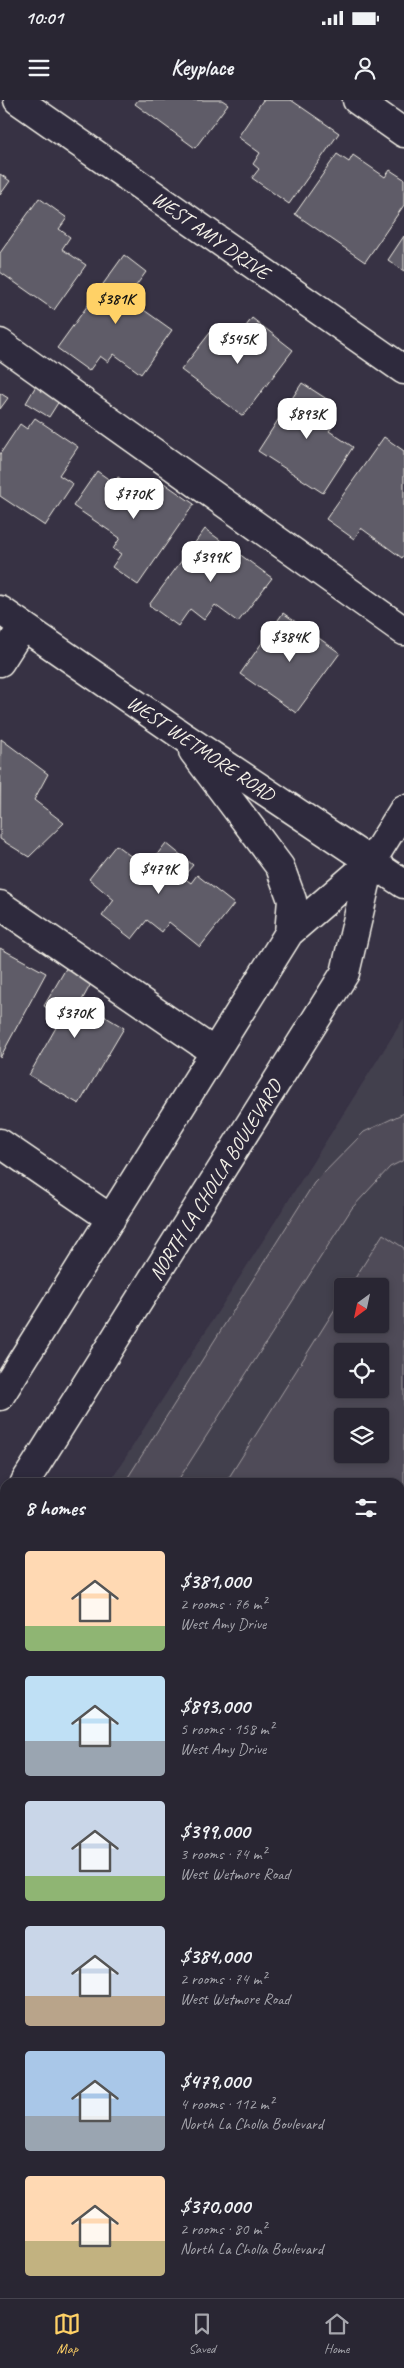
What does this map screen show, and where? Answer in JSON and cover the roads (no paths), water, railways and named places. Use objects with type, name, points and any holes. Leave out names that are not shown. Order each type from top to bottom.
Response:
[{"type":"street","name":"WEST AMY DRIVE","points":[[18,100],[404,370]]},
{"type":"street","points":[[357,100],[404,133]]},
{"type":"street","points":[[0,343],[404,631]]},
{"type":"street","name":"WEST WETMORE ROAD","points":[[0,610],[181,735],[404,884]]},
{"type":"street","points":[[0,662],[23,626]]},
{"type":"street","points":[[181,735],[280,867],[292,900],[289,934]]},
{"type":"street","name":"NORTH LA CHOLLA BOULEVARD","points":[[0,1396],[289,934],[371,862],[404,809]]},
{"type":"street","name":"NORTH LA CHOLLA BOULEVARD","points":[[28,1478],[345,973],[371,862]]},
{"type":"street","points":[[0,905],[214,1052]]},
{"type":"street","points":[[0,1143],[111,1219]]}]
